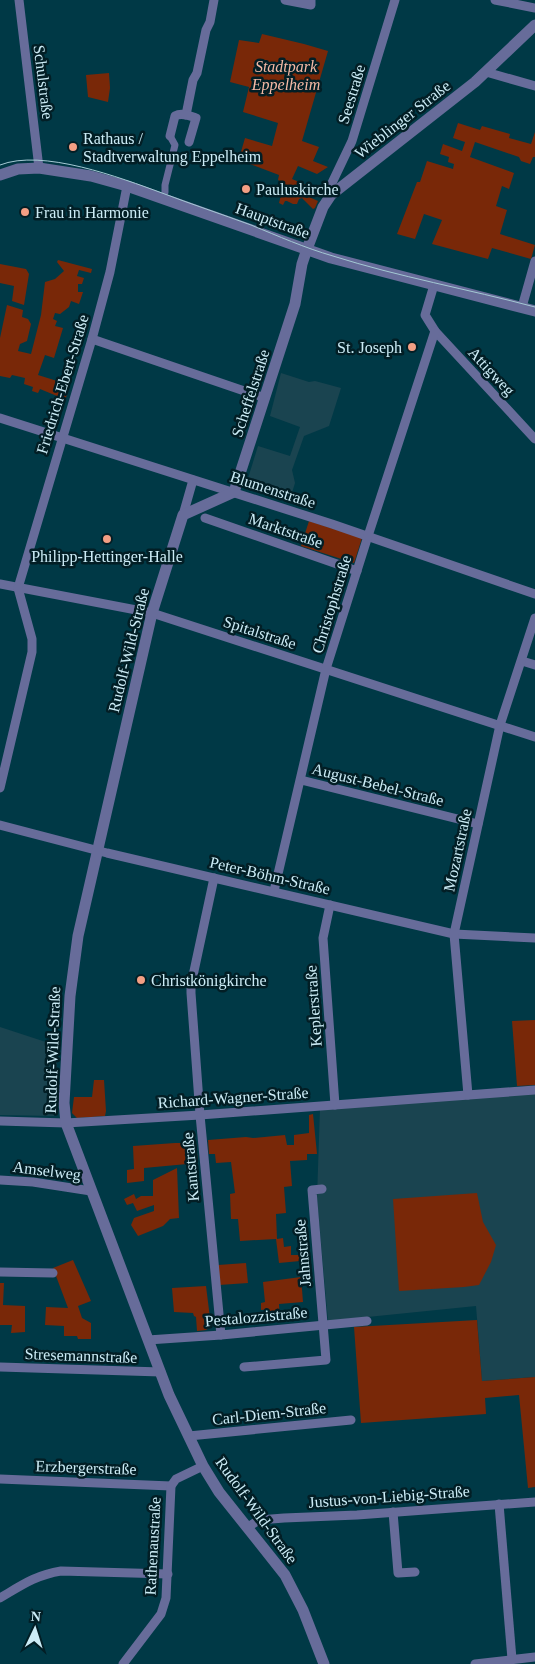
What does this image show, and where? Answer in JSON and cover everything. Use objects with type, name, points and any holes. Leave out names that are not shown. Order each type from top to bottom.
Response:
[{"type":"street","name":"Schulstraße","points":[[19,0],[39,168]]},
{"type":"street","points":[[186,115],[214,0]]},
{"type":"street","points":[[285,0],[311,5],[311,0]]},
{"type":"street","name":"Seestraße","points":[[331,195],[331,185],[352,141],[395,0]]},
{"type":"street","points":[[495,0],[535,8]]},
{"type":"street","name":"Wieblinger Straße","points":[[307,249],[323,207],[331,195],[486,72],[535,25]]},
{"type":"street","points":[[486,72],[535,86]]},
{"type":"street","points":[[165,192],[164,185],[174,145],[170,136],[175,116],[178,114],[196,118],[189,142]]},
{"type":"street","name":"Hauptstraße","points":[[0,174],[18,169],[39,168],[82,174],[127,186],[368,269],[535,311]]},
{"type":"street","name":"Friedrich-Ebert-Straße","points":[[18,588],[92,339],[112,265],[127,186]]},
{"type":"street","name":"Scheffelstraße","points":[[234,492],[295,304],[302,264],[307,249]]},
{"type":"street","points":[[522,307],[535,261]]},
{"type":"street","name":"Attigweg","points":[[434,285],[425,315],[428,321],[435,331],[535,439]]},
{"type":"street","name":"Christophstraße","points":[[274,891],[326,669],[435,331]]},
{"type":"street","points":[[92,339],[265,398]]},
{"type":"street","name":"Blumenstraße","points":[[0,418],[368,536],[535,594]]},
{"type":"street","name":"Rudolf-Wild-Straße","points":[[193,480],[184,515],[152,613],[73,963],[64,1103],[66,1123],[169,1395],[203,1466],[219,1492],[285,1575],[303,1610],[324,1664]]},
{"type":"street","points":[[184,515],[234,492]]},
{"type":"street","name":"Marktstraße","points":[[205,518],[357,570]]},
{"type":"street","name":"Spitalstraße","points":[[0,584],[152,613],[535,737]]},
{"type":"street","points":[[0,788],[32,652],[32,639],[18,588]]},
{"type":"street","name":"Mozartstraße","points":[[468,1095],[454,934],[500,725],[535,618]]},
{"type":"street","points":[[522,661],[535,665]]},
{"type":"street","name":"August-Bebel-Straße","points":[[301,780],[478,824]]},
{"type":"street","name":"Peter-Böhm-Straße","points":[[0,825],[214,878],[454,934],[535,938]]},
{"type":"street","name":"Kantstraße","points":[[214,878],[191,985],[200,1115],[221,1335]]},
{"type":"street","name":"Keplerstraße","points":[[330,905],[323,938],[335,1105]]},
{"type":"street","name":"Richard-Wagner-Straße","points":[[0,1121],[66,1123],[535,1090]]},
{"type":"street","name":"Amselweg","points":[[0,1180],[33,1182],[91,1191]]},
{"type":"street","name":"Jahnstraße","points":[[322,1189],[312,1190],[324,1325]]},
{"type":"street","points":[[0,1272],[53,1273]]},
{"type":"street","name":"Pestalozzistraße","points":[[148,1340],[367,1321]]},
{"type":"street","points":[[244,1367],[326,1360],[324,1325]]},
{"type":"street","name":"Stresemannstraße","points":[[0,1367],[161,1372]]},
{"type":"street","name":"Carl-Diem-Straße","points":[[189,1436],[351,1420]]},
{"type":"street","name":"Rathenaustraße","points":[[124,1664],[161,1614],[166,1598],[171,1486],[176,1480],[203,1466]]},
{"type":"street","name":"Erzbergerstraße","points":[[0,1479],[171,1486]]},
{"type":"street","name":"Justus-von-Liebig-Straße","points":[[248,1527],[259,1520],[535,1502]]},
{"type":"street","points":[[499,1504],[512,1659]]},
{"type":"street","points":[[393,1512],[398,1573],[416,1572]]},
{"type":"street","points":[[0,1598],[37,1576],[61,1571],[168,1574]]},
{"type":"street","points":[[475,1664],[535,1656]]},
{"type":"shaded area","points":[[281,373],[309,382],[315,381],[341,388],[329,426],[304,436],[292,470],[295,483],[289,502],[245,488],[258,446],[290,456],[300,427],[270,416]]},
{"type":"shaded area","points":[[0,1027],[58,1046],[54,1116],[0,1115]]},
{"type":"shaded area","points":[[535,1092],[535,1377],[482,1381],[476,1306],[328,1321],[317,1198],[320,1109]]},
{"type":"green space","name":"Stadtpark Eppelheim","points":[[262,34],[328,51],[302,141],[319,147],[313,161],[328,167],[317,174],[298,166],[292,179],[306,185],[301,196],[318,201],[313,209],[302,198],[299,199],[297,204],[287,201],[283,205],[279,203],[284,183],[278,180],[279,175],[250,164],[238,162],[245,138],[272,146],[278,123],[243,112],[249,87],[230,82],[239,40],[259,43]]},
{"type":"green space","points":[[109,73],[110,88],[108,102],[88,97],[86,75]]},
{"type":"green space","points":[[458,123],[480,130],[482,126],[510,134],[509,138],[531,144],[535,132],[535,157],[533,157],[530,164],[521,161],[519,157],[475,142],[470,157],[514,173],[509,189],[502,186],[496,206],[507,210],[500,234],[535,245],[531,259],[492,248],[488,259],[432,244],[442,220],[424,214],[415,239],[397,234],[417,182],[420,182],[427,161],[453,169],[454,164],[448,162],[449,157],[440,154],[443,144],[462,151],[465,142],[453,138]]},
{"type":"green space","points":[[58,260],[92,269],[91,273],[79,270],[77,276],[84,278],[82,284],[78,284],[78,292],[83,292],[79,304],[71,301],[69,307],[60,314],[55,313],[53,319],[57,321],[55,326],[63,328],[54,358],[45,355],[38,375],[70,385],[63,407],[54,404],[57,396],[40,389],[38,393],[32,391],[33,387],[24,384],[25,378],[12,375],[10,378],[0,376],[0,338],[7,305],[23,310],[22,317],[28,319],[31,324],[27,341],[20,344],[18,351],[31,354],[41,315],[45,282],[55,279],[64,271],[57,262]]},
{"type":"green space","points":[[0,264],[26,269],[29,274],[24,305],[12,301],[14,286],[0,283]]},
{"type":"green space","points":[[309,521],[362,538],[354,563],[301,546]]},
{"type":"green space","points":[[535,1020],[535,1085],[517,1086],[512,1021]]},
{"type":"green space","points":[[94,1080],[104,1080],[105,1116],[77,1118],[72,1113],[74,1097],[92,1097]]},
{"type":"green space","points":[[313,1114],[317,1154],[307,1154],[307,1160],[290,1161],[292,1186],[284,1187],[286,1213],[276,1214],[277,1239],[283,1238],[284,1247],[291,1246],[291,1255],[300,1255],[300,1261],[279,1263],[276,1239],[240,1241],[238,1219],[231,1219],[230,1194],[235,1193],[231,1162],[216,1163],[215,1154],[209,1154],[208,1140],[285,1135],[287,1145],[294,1145],[294,1135],[309,1133],[309,1115]]},
{"type":"green space","points":[[196,1143],[198,1163],[144,1168],[144,1181],[127,1183],[127,1170],[134,1169],[133,1146]]},
{"type":"green space","points":[[177,1168],[179,1218],[170,1219],[163,1226],[138,1236],[131,1225],[134,1218],[154,1211],[154,1205],[137,1211],[133,1203],[127,1205],[124,1199],[134,1194],[136,1199],[141,1196],[153,1196],[153,1180]]},
{"type":"green space","points":[[477,1193],[483,1222],[496,1245],[491,1262],[479,1285],[399,1291],[393,1199]]},
{"type":"green space","points":[[73,1260],[91,1301],[78,1306],[82,1318],[91,1323],[91,1339],[64,1336],[64,1326],[45,1325],[46,1307],[68,1308],[53,1268]]},
{"type":"green space","points":[[246,1263],[248,1283],[219,1285],[218,1265]]},
{"type":"green space","points":[[301,1277],[303,1302],[279,1304],[280,1320],[271,1323],[269,1309],[261,1310],[261,1303],[265,1302],[263,1282]]},
{"type":"green space","points":[[0,1283],[4,1283],[3,1305],[25,1306],[25,1332],[11,1333],[12,1325],[0,1325]]},
{"type":"green space","points":[[206,1286],[211,1326],[206,1330],[197,1331],[196,1317],[193,1313],[174,1312],[172,1288]]},
{"type":"green space","points":[[477,1320],[482,1381],[535,1377],[535,1487],[528,1488],[519,1395],[485,1398],[486,1414],[361,1423],[354,1327]]},
{"type":"tram line","points":[[0,165],[17,161],[37,160],[59,162],[104,173],[251,225],[323,253],[383,270],[535,307]]},
{"type":"place","name":"Rathaus / Stadtverwaltung Eppelheim","points":[[73,147]]},
{"type":"place","name":"Pauluskirche","points":[[246,189]]},
{"type":"place","name":"Frau in Harmonie","points":[[25,212]]},
{"type":"place","name":"St. Joseph","points":[[412,347]]},
{"type":"place","name":"Philipp-Hettinger-Halle","points":[[107,539]]},
{"type":"place","name":"Christkönigkirche","points":[[141,980]]}]
